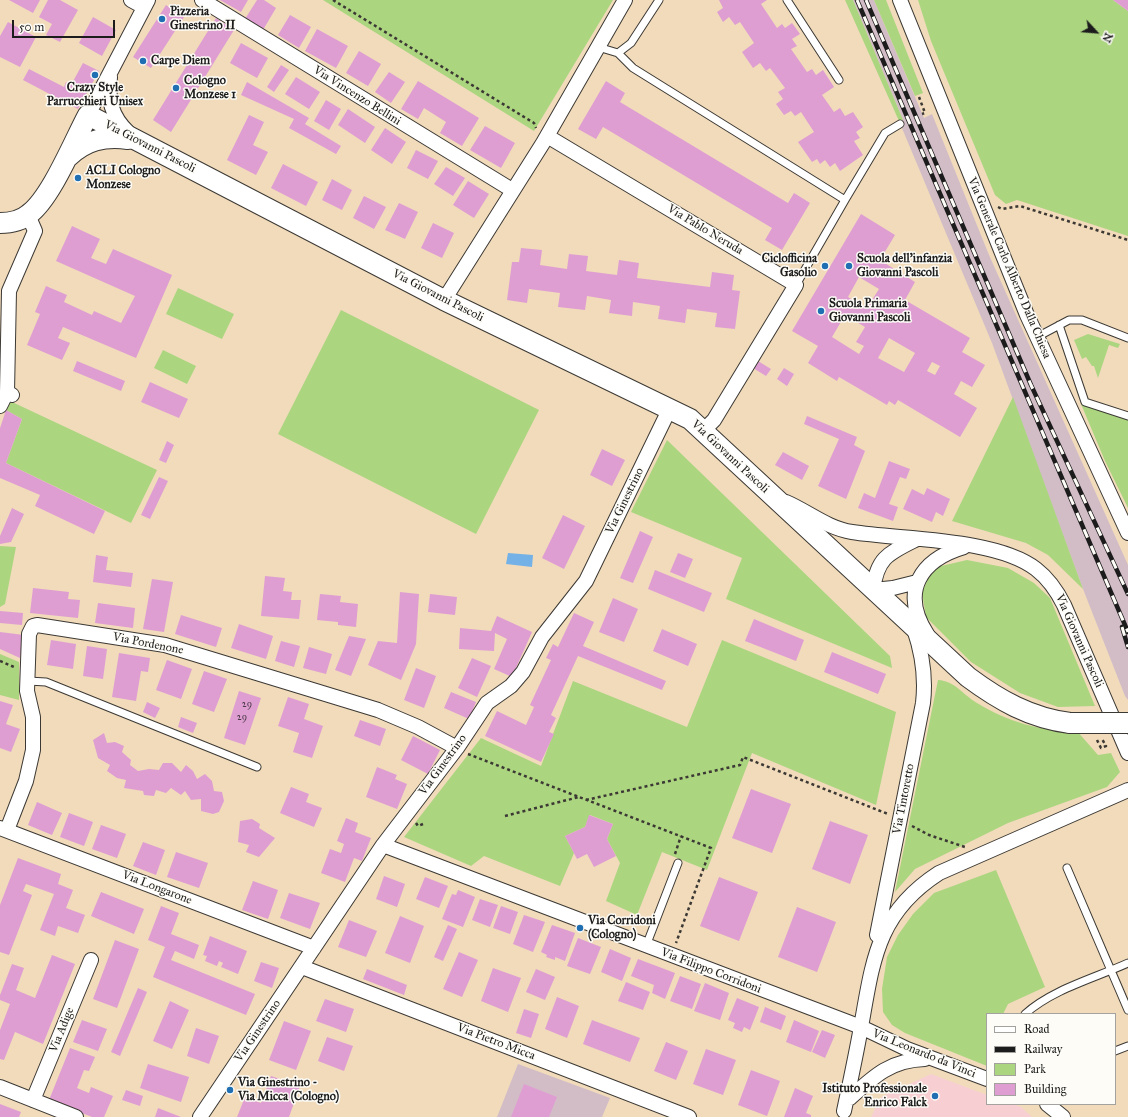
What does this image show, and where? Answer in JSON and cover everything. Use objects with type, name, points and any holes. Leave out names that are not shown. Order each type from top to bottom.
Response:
[{"type":"street","points":[[0,223],[16,222],[28,215],[44,199],[146,4],[131,0]]},
{"type":"street","name":"Via Vincenzo Bellini","points":[[202,0],[512,190]]},
{"type":"street","points":[[444,300],[545,139],[626,0]]},
{"type":"street","name":"Via Generale Carlo Alberto Dalla Chiesa","points":[[900,0],[1037,337],[1128,533]]},
{"type":"street","points":[[110,72],[110,103],[113,114],[119,124],[137,141]]},
{"type":"street","name":"Via Giovanni Pascoli","points":[[88,116],[444,300],[690,419],[938,651],[968,677],[997,698],[1033,715],[1070,723],[1128,723]]},
{"type":"street","points":[[65,159],[74,150],[92,140],[113,137],[137,141]]},
{"type":"street","name":"Via Pablo Neruda","points":[[545,139],[568,148],[796,285]]},
{"type":"street","points":[[0,406],[9,393],[9,291],[35,231],[28,215]]},
{"type":"street","points":[[703,430],[714,420],[796,285]]},
{"type":"street","name":"Via Ginestrino","points":[[200,1117],[383,845],[457,748],[487,703],[511,686],[523,672],[542,637],[586,581],[670,408]]},
{"type":"street","name":"Via Giovanni Pascoli","points":[[772,496],[801,509],[823,523],[851,532],[968,546],[1012,556],[1035,568],[1053,586],[1070,616],[1128,753]]},
{"type":"street","points":[[917,539],[897,549],[883,559],[875,574],[873,590],[893,588],[917,582]]},
{"type":"street","points":[[938,651],[922,625],[915,610],[917,582],[936,559],[948,552],[968,546]]},
{"type":"street","name":"Via Pordenone","points":[[4,829],[26,781],[34,750],[33,717],[27,691],[29,634],[33,626],[42,625],[165,645],[378,710],[418,727],[457,748]]},
{"type":"street","name":"Via Tintoretto","points":[[843,1114],[923,704],[925,682],[922,656],[914,629]]},
{"type":"street","name":"Via Tintoretto","points":[[871,968],[876,951],[886,928],[894,915],[928,880],[939,873],[1128,790]]},
{"type":"street","name":"Via Longarone","points":[[4,829],[314,948]]},
{"type":"street","name":"Via Filippo Corridoni","points":[[383,845],[861,1028]]},
{"type":"street","name":"Via Adige","points":[[34,1100],[91,960]]},
{"type":"street","name":"Via Pietro Micca","points":[[302,967],[689,1117]]},
{"type":"street","name":"Via Tintoretto","points":[[843,1114],[859,1079],[864,1061],[865,1045],[861,1028]]},
{"type":"street","name":"Via Leonardo da Vinci","points":[[861,1028],[930,1059],[986,1079]]},
{"type":"street","name":"Via Tintoretto","points":[[850,1098],[874,1077],[889,1068],[908,1059],[930,1059]]},
{"type":"street","points":[[0,1087],[76,1117]]},
{"type":"street","points":[[1048,1105],[1063,1117]]},
{"type":"lane","points":[[618,53],[631,43],[659,0]]},
{"type":"lane","points":[[787,0],[838,80]]},
{"type":"lane","points":[[598,47],[618,53],[633,68],[845,200]]},
{"type":"lane","points":[[796,285],[885,133],[900,124]]},
{"type":"lane","points":[[1037,337],[1069,320],[1082,320],[1128,338]]},
{"type":"lane","points":[[1059,325],[1085,402],[1128,416]]},
{"type":"lane","points":[[28,681],[46,682],[257,767]]},
{"type":"lane","points":[[646,946],[678,863]]},
{"type":"lane","points":[[1067,868],[1128,1010]]},
{"type":"lane","points":[[1027,1013],[1056,994],[1128,963]]},
{"type":"lane","points":[[1116,1051],[1128,1046]]},
{"type":"path","points":[[333,0],[534,123],[545,139]]},
{"type":"path","points":[[919,97],[925,113],[922,114]]},
{"type":"path","points":[[994,202],[1002,209],[1020,206],[1128,240]]},
{"type":"path","points":[[1096,737],[1101,748],[1106,746],[1101,738]]},
{"type":"path","points":[[457,748],[468,754],[711,848],[671,956]]},
{"type":"path","points":[[586,800],[740,765],[743,757],[900,819],[929,835],[984,853]]},
{"type":"path","points":[[505,816],[579,797]]},
{"type":"path","points":[[678,863],[674,857],[681,836]]},
{"type":"shaded area","points":[[853,0],[874,0],[924,118],[932,114],[989,255],[1128,565],[1128,700],[1125,696],[1083,589],[992,343],[899,121],[903,120]]},
{"type":"shaded area","points":[[518,1064],[610,1098],[602,1117],[497,1117]]},
{"type":"shaded area","name":"Istituto Professionale Enrico Falck","points":[[931,1074],[986,1095],[986,1105],[1015,1105],[1021,1107],[1032,1117],[871,1117],[881,1097]]},
{"type":"green space","points":[[323,0],[613,0],[534,131]]},
{"type":"green space","points":[[845,0],[853,0],[903,120],[899,121]]},
{"type":"green space","points":[[874,0],[886,0],[923,93],[915,96]]},
{"type":"green space","points":[[918,0],[1113,0],[1128,11],[1128,236],[1017,200],[1006,204],[995,195],[931,41]]},
{"type":"green space","points":[[178,288],[234,314],[222,339],[166,314]]},
{"type":"green space","points":[[341,310],[539,410],[476,534],[278,434]]},
{"type":"green space","points":[[1088,334],[1120,344],[1118,348],[1109,345],[1098,378],[1094,366],[1092,366],[1086,357],[1082,359],[1074,340]]},
{"type":"green space","points":[[163,350],[196,366],[187,384],[154,368]]},
{"type":"green space","points":[[1013,397],[1083,589],[1048,555],[1026,543],[952,521]]},
{"type":"green space","points":[[10,401],[157,470],[131,523],[6,463],[22,419],[6,410]]},
{"type":"green space","points":[[1081,404],[1128,420],[1128,508],[1105,461]]},
{"type":"green space","points":[[667,440],[890,656],[892,668],[726,599],[742,558],[631,512]]},
{"type":"green space","points":[[0,546],[16,547],[5,604],[0,607]]},
{"type":"green space","points":[[967,560],[1008,568],[1034,583],[1050,598],[1095,706],[1058,707],[1020,693],[971,662],[926,617],[922,592],[928,579],[937,567]]},
{"type":"green space","points":[[722,640],[896,712],[876,805],[752,753],[707,870],[662,852],[637,915],[606,901],[620,863],[607,839],[613,824],[590,815],[585,827],[565,836],[574,853],[560,886],[484,856],[471,866],[404,837],[481,738],[541,766],[573,681],[687,727]]},
{"type":"green space","points":[[0,654],[19,662],[19,700],[0,695]]},
{"type":"green space","points":[[938,680],[954,685],[977,703],[989,710],[1013,720],[1037,727],[1063,731],[1077,731],[1098,755],[1111,753],[1120,772],[1107,787],[1008,823],[915,869],[895,892]]},
{"type":"green space","points":[[996,870],[1045,987],[1008,1004],[1004,1013],[986,1013],[986,1066],[905,1033],[892,1025],[883,1012],[882,989],[887,957],[898,935],[913,914],[934,893]]},
{"type":"water","points":[[508,553],[533,555],[532,567],[506,564]]},
{"type":"building","points":[[9,0],[40,0],[33,13]]},
{"type":"building","points":[[48,0],[60,0],[78,10],[60,42],[46,35],[52,24],[39,17]]},
{"type":"building","points":[[220,0],[248,0],[241,12]]},
{"type":"building","points":[[257,0],[264,0],[276,8],[263,30],[245,19]]},
{"type":"building","points":[[719,0],[767,0],[761,4],[777,28],[782,24],[785,28],[792,23],[800,34],[792,39],[797,46],[791,49],[807,72],[812,69],[816,75],[823,70],[834,87],[822,95],[834,112],[840,108],[845,116],[853,112],[863,127],[856,132],[860,138],[854,141],[863,155],[840,171],[835,163],[830,167],[825,160],[820,164],[817,159],[812,162],[798,142],[814,132],[801,112],[795,116],[791,111],[784,115],[776,104],[783,99],[778,92],[785,88],[770,68],[766,71],[760,63],[753,68],[742,52],[754,43],[740,22],[735,25],[729,17],[723,22],[717,12],[723,8]]},
{"type":"building","points":[[1113,0],[1128,0],[1128,11]]},
{"type":"building","points":[[166,5],[184,17],[151,68],[133,57]]},
{"type":"building","points":[[290,15],[311,27],[299,48],[278,35]]},
{"type":"building","points":[[93,17],[116,30],[102,56],[79,43]]},
{"type":"building","points":[[216,18],[234,30],[171,132],[153,120]]},
{"type":"building","points":[[8,22],[36,37],[20,67],[0,57],[0,36]]},
{"type":"building","points":[[317,29],[348,46],[336,68],[305,51]]},
{"type":"building","points":[[241,43],[268,58],[257,78],[230,63]]},
{"type":"building","points":[[359,51],[381,64],[368,86],[346,73]]},
{"type":"building","points":[[83,63],[99,71],[78,109],[23,80],[29,69],[64,87],[66,82],[71,85]]},
{"type":"building","points":[[281,65],[289,70],[274,92],[267,87]]},
{"type":"building","points":[[389,72],[405,82],[391,103],[375,92]]},
{"type":"building","points":[[296,77],[320,92],[309,109],[285,94]]},
{"type":"building","points":[[418,81],[479,118],[462,146],[440,133],[446,122],[424,108],[418,119],[401,109]]},
{"type":"building","points":[[606,81],[625,93],[620,102],[788,203],[794,193],[810,203],[782,250],[765,240],[772,228],[603,127],[596,139],[578,129]]},
{"type":"building","points":[[247,82],[309,118],[305,124],[341,146],[336,154],[289,128],[294,119],[241,95]]},
{"type":"building","points":[[326,100],[341,109],[329,130],[314,121]]},
{"type":"building","points":[[348,109],[375,127],[365,143],[338,125]]},
{"type":"building","points":[[249,115],[264,122],[253,145],[268,152],[256,175],[227,160]]},
{"type":"building","points":[[485,126],[515,143],[501,168],[470,150]]},
{"type":"building","points":[[385,128],[406,142],[392,164],[371,150]]},
{"type":"building","points":[[416,150],[438,161],[428,179],[407,168]]},
{"type":"building","points":[[283,164],[318,182],[306,206],[271,188]]},
{"type":"building","points":[[446,167],[465,178],[453,196],[434,184]]},
{"type":"building","points":[[332,179],[352,190],[342,210],[322,200]]},
{"type":"building","points":[[468,181],[489,194],[474,218],[453,205]]},
{"type":"building","points":[[364,196],[386,207],[374,229],[353,218]]},
{"type":"building","points":[[399,203],[418,212],[405,239],[385,230]]},
{"type":"building","points":[[861,214],[895,235],[880,260],[915,282],[905,300],[970,338],[962,352],[985,365],[972,387],[961,381],[954,394],[977,408],[960,437],[898,400],[895,405],[889,401],[887,405],[839,377],[837,381],[808,363],[818,346],[792,331]],"holes":[[[859,277],[879,289],[867,308],[848,297]],[[845,315],[865,327],[856,342],[864,346],[859,354],[832,337]],[[889,338],[915,353],[904,372],[878,358]],[[932,362],[940,366],[935,375],[927,371]]]},
{"type":"building","points":[[433,223],[454,233],[442,258],[421,248]]},
{"type":"building","points":[[72,226],[100,239],[91,258],[106,264],[113,249],[172,275],[136,358],[63,327],[58,338],[70,343],[62,360],[27,345],[40,314],[35,312],[46,286],[67,295],[64,302],[92,315],[94,311],[121,323],[135,296],[56,261]]},
{"type":"building","points":[[521,248],[542,250],[540,265],[567,269],[569,254],[588,256],[586,271],[617,275],[619,260],[639,263],[637,278],[710,287],[712,272],[734,275],[732,290],[740,291],[735,329],[715,327],[717,313],[687,309],[685,323],[658,319],[660,306],[633,302],[632,316],[609,313],[611,300],[587,296],[585,310],[558,307],[560,293],[529,289],[527,303],[507,300],[512,262],[519,262]]},
{"type":"building","points":[[77,361],[125,381],[121,391],[73,371]]},
{"type":"building","points":[[758,361],[771,369],[766,376],[753,368]]},
{"type":"building","points":[[784,368],[794,374],[787,386],[777,379]]},
{"type":"building","points":[[150,382],[188,399],[179,418],[141,402]]},
{"type":"building","points":[[6,410],[22,419],[6,463],[105,511],[94,534],[35,506],[40,495],[0,478],[0,428]]},
{"type":"building","points":[[807,416],[857,437],[854,445],[865,451],[846,499],[818,486],[839,439],[804,424]]},
{"type":"building","points":[[167,441],[174,445],[166,463],[159,460]]},
{"type":"building","points":[[602,449],[625,460],[612,486],[590,475]]},
{"type":"building","points":[[783,452],[809,466],[802,480],[775,465]]},
{"type":"building","points":[[889,461],[910,469],[906,479],[900,477],[889,504],[898,507],[893,521],[858,508],[864,493],[875,498]]},
{"type":"building","points":[[159,477],[168,481],[150,519],[141,515]]},
{"type":"building","points":[[927,488],[950,499],[943,516],[936,512],[932,522],[903,509],[912,489],[924,495]]},
{"type":"building","points":[[12,508],[24,514],[11,542],[0,544],[0,536]]},
{"type":"building","points":[[563,515],[585,526],[564,569],[542,558]]},
{"type":"building","points":[[640,531],[653,537],[633,583],[620,578]]},
{"type":"building","points":[[678,553],[693,559],[685,578],[670,572]]},
{"type":"building","points":[[96,555],[108,557],[106,570],[133,573],[131,587],[93,582]]},
{"type":"building","points":[[655,570],[712,593],[704,612],[648,589]]},
{"type":"building","points":[[265,576],[285,578],[283,591],[292,592],[291,600],[301,600],[299,619],[261,616]]},
{"type":"building","points":[[152,579],[173,582],[164,632],[143,629]]},
{"type":"building","points":[[33,588],[69,592],[68,599],[80,600],[78,618],[30,613]]},
{"type":"building","points":[[400,592],[419,594],[416,644],[401,680],[368,665],[378,641],[397,643]]},
{"type":"building","points":[[320,594],[341,596],[340,602],[358,604],[356,627],[338,625],[338,622],[317,620]]},
{"type":"building","points":[[430,594],[457,597],[455,615],[428,612]]},
{"type":"building","points":[[613,598],[638,609],[624,642],[599,632]]},
{"type":"building","points":[[98,603],[135,608],[133,628],[95,623]]},
{"type":"building","points":[[0,611],[23,613],[22,625],[0,623]]},
{"type":"building","points":[[574,613],[594,622],[583,646],[666,681],[662,690],[578,656],[551,715],[556,718],[549,732],[554,734],[541,762],[485,736],[497,711],[526,725],[534,707],[530,705],[551,660],[546,658],[553,644],[558,647]]},
{"type":"building","points":[[181,615],[222,628],[216,647],[175,634]]},
{"type":"building","points":[[497,616],[532,632],[512,677],[494,669],[507,639],[495,633],[494,651],[459,649],[460,628],[491,631]]},
{"type":"building","points":[[754,619],[804,640],[796,661],[745,641]]},
{"type":"building","points":[[239,624],[273,636],[266,659],[231,648]]},
{"type":"building","points":[[662,629],[697,644],[688,666],[653,651]]},
{"type":"building","points":[[0,632],[24,635],[20,658],[0,649]]},
{"type":"building","points":[[349,636],[366,639],[351,676],[335,670]]},
{"type":"building","points":[[51,640],[76,644],[73,669],[47,665]]},
{"type":"building","points":[[281,641],[300,646],[294,667],[275,661]]},
{"type":"building","points":[[87,646],[107,649],[103,679],[83,676]]},
{"type":"building","points":[[309,647],[332,654],[326,674],[303,668]]},
{"type":"building","points":[[832,652],[886,674],[878,694],[824,672]]},
{"type":"building","points":[[119,653],[150,658],[148,672],[141,671],[136,701],[112,697]]},
{"type":"building","points":[[472,658],[491,666],[477,697],[458,688]]},
{"type":"building","points":[[167,660],[192,669],[181,699],[156,690]]},
{"type":"building","points":[[416,668],[436,676],[424,708],[404,700]]},
{"type":"building","points":[[204,671],[227,679],[214,712],[192,704]]},
{"type":"building","points":[[239,691],[261,698],[245,745],[224,738]]},
{"type":"building","points":[[451,692],[476,702],[469,719],[444,708]]},
{"type":"building","points":[[288,697],[309,704],[304,719],[323,726],[312,758],[293,752],[299,733],[278,726]]},
{"type":"building","points":[[0,701],[13,705],[6,724],[20,729],[11,752],[0,748]]},
{"type":"building","points":[[147,702],[160,708],[155,718],[143,712]]},
{"type":"building","points":[[181,717],[197,723],[193,733],[178,727]]},
{"type":"building","points":[[360,720],[386,729],[380,746],[354,736]]},
{"type":"building","points":[[104,733],[107,743],[115,742],[124,746],[122,752],[131,760],[130,765],[138,771],[149,769],[159,770],[163,763],[172,763],[181,772],[186,765],[193,771],[197,779],[205,774],[212,781],[214,791],[222,792],[224,801],[219,812],[213,814],[201,811],[201,799],[191,800],[185,791],[181,795],[171,788],[166,793],[156,790],[154,796],[144,795],[143,791],[124,788],[126,780],[117,778],[107,771],[110,765],[98,758],[93,740]]},
{"type":"building","points":[[413,736],[440,750],[428,774],[401,760]]},
{"type":"building","points":[[377,767],[397,775],[395,779],[407,784],[397,809],[366,797]]},
{"type":"building","points":[[291,787],[309,794],[306,802],[322,808],[314,827],[280,813]]},
{"type":"building","points":[[751,789],[791,804],[772,853],[732,838]]},
{"type":"building","points":[[37,802],[62,813],[52,835],[28,825]]},
{"type":"building","points":[[69,813],[93,822],[84,846],[60,837]]},
{"type":"building","points":[[589,815],[613,824],[607,839],[616,856],[594,867],[587,854],[577,859],[565,836],[585,827]]},
{"type":"building","points":[[346,818],[358,823],[355,832],[371,838],[362,861],[354,858],[345,882],[321,873],[330,849],[341,853],[344,844],[337,841]]},
{"type":"building","points":[[252,819],[260,824],[259,828],[275,838],[259,857],[246,852],[249,845],[238,842],[240,821]]},
{"type":"building","points":[[830,821],[868,835],[850,884],[812,869]]},
{"type":"building","points":[[101,825],[126,834],[117,858],[92,849]]},
{"type":"building","points":[[143,842],[165,850],[156,875],[133,866]]},
{"type":"building","points":[[176,852],[208,863],[199,888],[167,877]]},
{"type":"building","points":[[18,858],[61,874],[58,884],[73,890],[66,908],[85,915],[78,933],[58,926],[55,936],[40,930],[54,894],[26,884],[23,891],[32,895],[9,955],[0,952],[0,905]]},
{"type":"building","points":[[384,876],[405,884],[397,907],[376,899]]},
{"type":"building","points":[[425,877],[448,886],[439,908],[416,899]]},
{"type":"building","points":[[719,877],[758,892],[739,941],[700,926]]},
{"type":"building","points":[[253,881],[278,890],[268,919],[242,910]]},
{"type":"building","points":[[458,890],[475,897],[463,927],[442,919],[452,894],[456,895]]},
{"type":"building","points":[[101,892],[144,909],[134,934],[91,916]]},
{"type":"building","points":[[289,893],[320,903],[310,929],[280,918]]},
{"type":"building","points":[[480,899],[498,905],[490,927],[472,920]]},
{"type":"building","points":[[161,906],[179,913],[171,934],[199,945],[194,959],[175,951],[171,960],[255,994],[246,1015],[153,977],[165,947],[148,940]]},
{"type":"building","points":[[501,906],[518,912],[510,934],[493,928]]},
{"type":"building","points":[[797,907],[836,922],[817,972],[778,957]]},
{"type":"building","points":[[524,915],[545,922],[533,952],[513,944]]},
{"type":"building","points":[[400,916],[424,926],[410,963],[385,953]]},
{"type":"building","points":[[349,920],[377,931],[366,957],[338,947]]},
{"type":"building","points":[[448,925],[457,929],[443,961],[434,957]]},
{"type":"building","points":[[552,925],[575,933],[565,961],[555,957],[555,960],[546,957],[547,955],[541,952]]},
{"type":"building","points":[[210,936],[247,951],[238,974],[221,967],[223,963],[219,961],[217,966],[205,961],[207,956],[203,955]]},
{"type":"building","points":[[578,938],[601,947],[590,974],[567,966]]},
{"type":"building","points":[[115,940],[139,949],[117,1008],[93,999]]},
{"type":"building","points":[[610,949],[631,958],[622,981],[601,972]]},
{"type":"building","points":[[459,952],[478,960],[462,997],[443,989]]},
{"type":"building","points":[[52,955],[75,964],[43,1044],[15,1032],[4,1060],[0,1059],[0,1030],[10,1004],[0,1000],[0,995],[12,964],[24,968],[16,990],[35,998]]},
{"type":"building","points":[[638,959],[675,973],[665,999],[652,993],[654,985],[631,976]]},
{"type":"building","points":[[261,962],[279,968],[272,988],[254,981]]},
{"type":"building","points":[[493,968],[521,978],[508,1012],[481,1001]]},
{"type":"building","points":[[367,969],[407,985],[404,995],[363,979]]},
{"type":"building","points":[[536,969],[555,977],[545,1000],[526,992]]},
{"type":"building","points":[[680,976],[701,984],[692,1009],[670,1001]]},
{"type":"building","points":[[626,982],[650,992],[643,1010],[618,1001]]},
{"type":"building","points":[[705,983],[729,993],[720,1020],[694,1011]]},
{"type":"building","points":[[138,988],[147,992],[120,1056],[111,1052]]},
{"type":"building","points":[[557,997],[579,1006],[567,1038],[545,1029]]},
{"type":"building","points":[[737,998],[759,1007],[750,1030],[744,1027],[742,1032],[733,1028],[735,1023],[728,1020]]},
{"type":"building","points":[[325,999],[354,1009],[346,1032],[316,1021]]},
{"type":"building","points":[[170,1001],[189,1010],[172,1049],[153,1041]]},
{"type":"building","points":[[765,1007],[786,1016],[781,1030],[760,1022]]},
{"type":"building","points":[[524,1009],[539,1014],[531,1038],[516,1033]]},
{"type":"building","points":[[82,1020],[107,1029],[98,1051],[73,1042]]},
{"type":"building","points":[[592,1020],[640,1038],[630,1062],[583,1044]]},
{"type":"building","points":[[794,1020],[819,1031],[811,1052],[786,1042]]},
{"type":"building","points":[[284,1021],[311,1031],[296,1070],[269,1060]]},
{"type":"building","points":[[196,1028],[219,1036],[209,1064],[187,1056]]},
{"type":"building","points":[[822,1030],[835,1035],[825,1058],[812,1052]]},
{"type":"building","points":[[327,1037],[353,1046],[344,1071],[318,1061]]},
{"type":"building","points":[[666,1042],[688,1051],[676,1080],[654,1071]]},
{"type":"building","points":[[70,1048],[95,1057],[89,1071],[84,1070],[77,1088],[89,1093],[91,1087],[113,1096],[104,1117],[92,1117],[49,1100]]},
{"type":"building","points":[[706,1049],[736,1060],[723,1095],[693,1084]]},
{"type":"building","points":[[148,1064],[189,1077],[181,1102],[140,1088]]},
{"type":"building","points":[[751,1070],[780,1081],[767,1116],[738,1105]]},
{"type":"building","points":[[271,1076],[300,1086],[289,1117],[237,1117],[245,1097],[261,1103]]},
{"type":"building","points":[[524,1084],[557,1097],[549,1117],[511,1117]]},
{"type":"building","points":[[795,1088],[813,1096],[806,1113],[811,1115],[811,1117],[784,1117]]},
{"type":"building","points":[[126,1090],[143,1096],[140,1106],[122,1100]]},
{"type":"building","points":[[0,1104],[21,1112],[19,1117],[0,1117]]},
{"type":"building","points":[[158,1108],[181,1117],[155,1117]]},
{"type":"railway","points":[[857,0],[1128,632]]},
{"type":"railway","points":[[866,0],[1031,385],[1128,594]]},
{"type":"railway","points":[[1122,627],[1128,647]]},
{"type":"place","name":"Pizzeria Ginestrino II","points":[[162,19]]},
{"type":"place","name":"Carpe Diem","points":[[143,61]]},
{"type":"place","name":"Crazy Style Parrucchieri Unisex","points":[[95,75]]},
{"type":"place","name":"Cologno Monzese 1","points":[[176,88]]},
{"type":"place","name":"ACLI Cologno Monzese","points":[[78,178]]},
{"type":"place","name":"Ciclofficina Gasolio","points":[[825,266]]},
{"type":"place","name":"Scuola dell’infanzia Giovanni Pascoli","points":[[849,266]]},
{"type":"place","name":"Scuola Primaria Giovanni Pascoli","points":[[821,311]]},
{"type":"place","name":"Via Corridoni (Cologno)","points":[[580,928]]},
{"type":"place","name":"Via Ginestrino - Via Micca (Cologno)","points":[[230,1090]]},
{"type":"place","name":"Istituto Professionale Enrico Falck","points":[[935,1096]]}]
